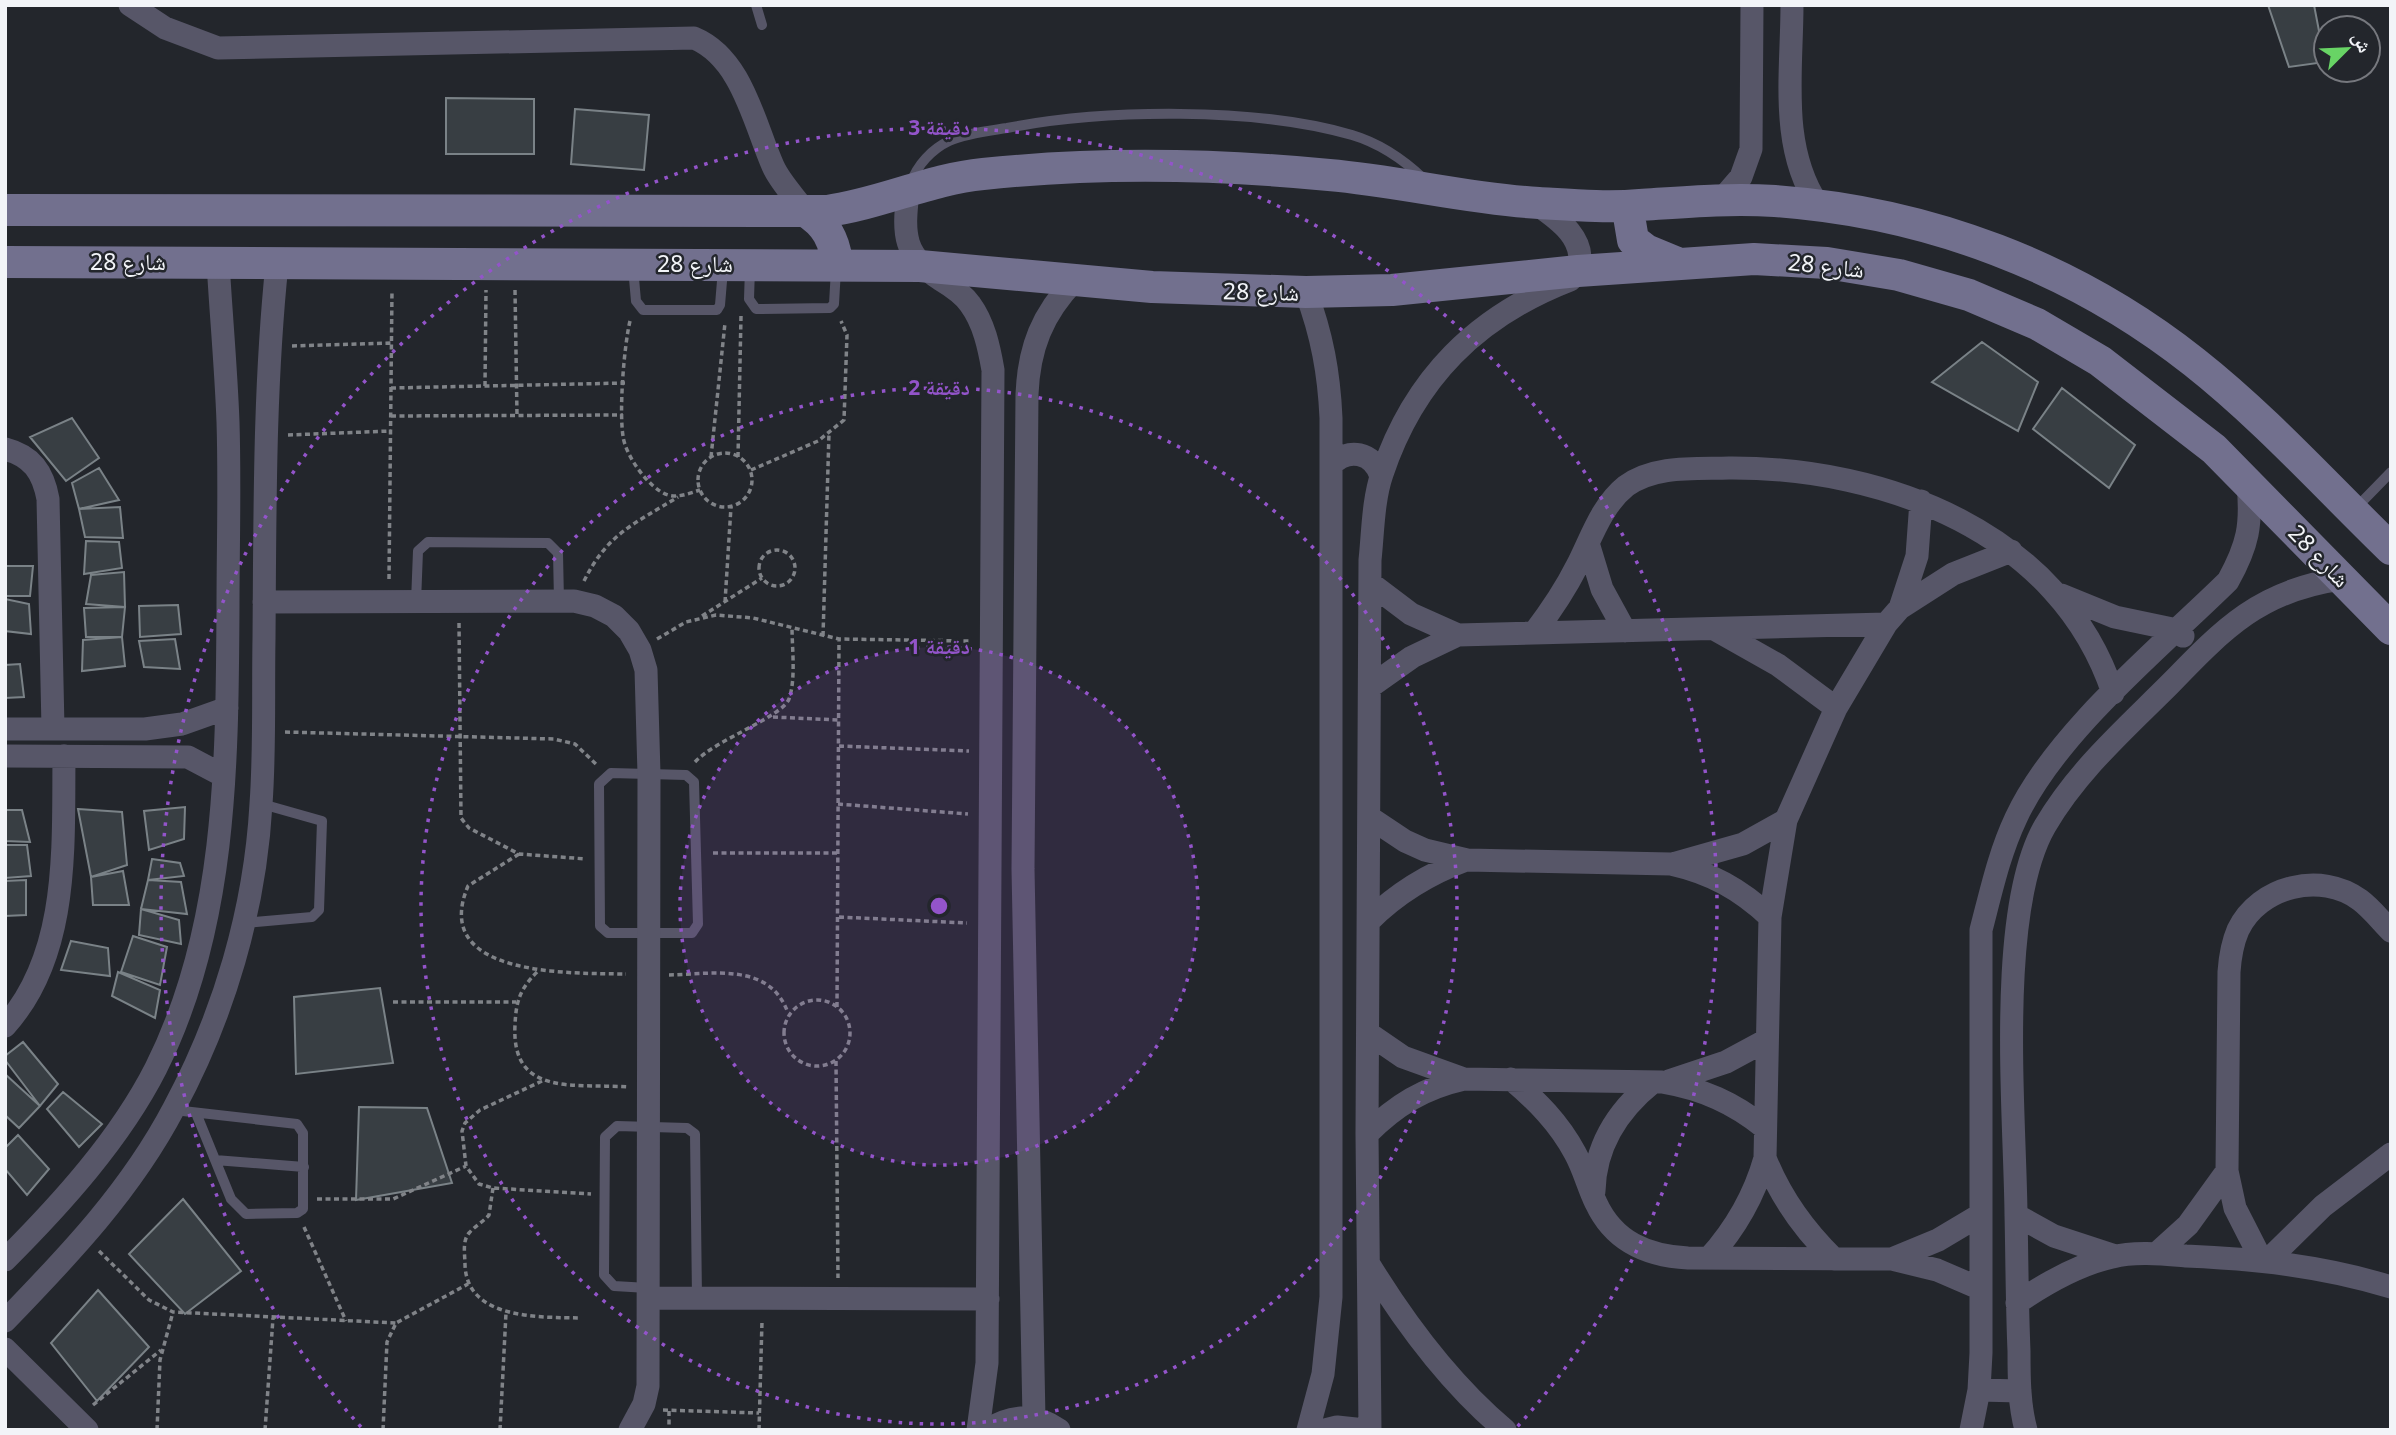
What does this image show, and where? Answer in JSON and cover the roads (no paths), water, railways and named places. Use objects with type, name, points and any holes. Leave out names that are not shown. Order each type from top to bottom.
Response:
[{"type":"street","points":[[130,5],[165,29],[218,48],[694,38],[714,49],[728,65],[773,166],[805,211],[825,228],[836,252],[837,265]]},
{"type":"street","points":[[1722,199],[1733,190],[1748,163],[1752,134],[1752,5]]},
{"type":"street","points":[[1793,5],[1792,96],[1795,152],[1807,189],[1818,205]]},
{"type":"street","points":[[1752,95],[1792,96]]},
{"type":"street","points":[[5,281],[20,262],[20,210],[805,211],[857,207],[981,174],[1121,166],[1262,169],[1434,188],[1535,203],[1635,206],[1722,199],[1818,205],[1886,216],[1953,234],[2080,287],[2140,323],[2196,363],[2391,548]]},
{"type":"street","points":[[908,192],[905,229],[907,242],[920,266],[955,289],[970,303],[989,346],[995,394],[988,1299],[986,1384],[978,1430]]},
{"type":"street","points":[[1370,1430],[1367,1134],[1370,583],[1381,476],[1402,426],[1421,394],[1458,347],[1499,315],[1570,280],[1578,271],[1579,250],[1569,230],[1535,203]]},
{"type":"street","points":[[1635,206],[1629,216],[1633,240],[1639,246],[1681,265]]},
{"type":"street","name":"شارع 28","points":[[20,262],[920,266],[1229,292],[1306,292],[1477,283],[1578,271],[1754,260],[1827,262],[1899,275],[1969,295],[2037,324],[2100,361],[2214,449],[2391,629]]},
{"type":"street","points":[[5,1260],[93,1164],[160,1058],[194,974],[215,871],[227,708],[228,423],[218,262]]},
{"type":"street","points":[[5,1321],[86,1237],[185,1111],[244,923],[262,804],[268,347],[276,264]]},
{"type":"street","points":[[1034,1418],[1023,869],[1027,394],[1033,345],[1043,320],[1075,280]]},
{"type":"street","points":[[1306,292],[1321,332],[1328,366],[1331,465],[1331,1297],[1323,1374],[1308,1430]]},
{"type":"street","points":[[995,394],[1027,394]]},
{"type":"street","points":[[2214,449],[2248,410]]},
{"type":"street","points":[[228,423],[267,430]]},
{"type":"street","points":[[5,449],[34,464],[44,480],[48,499],[53,728]]},
{"type":"street","points":[[1331,465],[1344,455],[1360,454],[1374,461],[1381,476]]},
{"type":"street","points":[[1534,633],[1564,590],[1603,511],[1627,486],[1657,472],[1749,468],[1807,474],[1865,485],[1921,502],[1968,523],[2011,551],[2058,593],[2091,640],[2113,693]]},
{"type":"street","points":[[1971,1430],[1979,1390],[1981,930],[1997,866],[2017,816],[2072,736],[2228,581],[2244,551],[2252,518],[2248,484]]},
{"type":"street","points":[[1709,1258],[1738,1222],[1759,1180],[1765,1158],[1765,1041],[1770,917],[1786,820],[1836,709],[1893,616],[1917,556],[1921,502]]},
{"type":"street","points":[[1588,543],[1602,589],[1625,631]]},
{"type":"street","points":[[1371,686],[1412,657],[1458,635],[1714,629],[1893,616],[1953,574],[2011,551]]},
{"type":"street","points":[[2026,1430],[2020,1391],[2017,1303],[2013,1059],[2015,943],[2027,874],[2043,829],[2099,751],[2200,653],[2252,609],[2279,594],[2309,583],[2341,579]]},
{"type":"street","points":[[1370,583],[1411,614],[1458,635]]},
{"type":"street","points":[[2058,593],[2115,617],[2177,630],[2200,653]]},
{"type":"street","points":[[264,602],[566,601],[595,606],[614,616],[629,631],[640,650],[646,670],[649,774],[650,1293],[648,1387],[644,1404],[630,1430]]},
{"type":"street","points":[[1714,629],[1778,665],[1836,709]]},
{"type":"street","points":[[5,729],[167,727],[227,708]]},
{"type":"street","points":[[5,756],[188,757],[224,776]]},
{"type":"street","points":[[5,1026],[36,982],[51,938],[59,892],[63,839],[64,756]]},
{"type":"street","points":[[1368,817],[1395,836],[1425,850],[1467,860],[1671,864],[1694,869],[1735,887],[1770,917]]},
{"type":"street","points":[[1671,864],[1731,848],[1786,820]]},
{"type":"street","points":[[1369,921],[1404,890],[1424,878],[1467,860]]},
{"type":"street","points":[[991,868],[1023,869]]},
{"type":"street","points":[[2264,1260],[2239,1217],[2227,1171],[2229,972],[2231,949],[2239,927],[2253,908],[2271,895],[2293,886],[2316,885],[2339,889],[2359,900],[2391,931]]},
{"type":"street","points":[[1368,1033],[1413,1062],[1464,1079]]},
{"type":"street","points":[[1594,1201],[1595,1178],[1607,1133],[1627,1105],[1658,1082],[1715,1066],[1765,1041]]},
{"type":"street","points":[[1979,1060],[2013,1059]]},
{"type":"street","points":[[1367,1134],[1411,1098],[1441,1084],[1464,1079],[1658,1082],[1685,1086],[1718,1097],[1765,1128]]},
{"type":"street","points":[[1511,1079],[1531,1095],[1564,1133],[1582,1166],[1594,1201],[1605,1222],[1622,1239],[1642,1251],[1664,1257],[1892,1259],[1937,1270],[1981,1289]]},
{"type":"street","points":[[2264,1260],[2323,1206],[2391,1154]]},
{"type":"street","points":[[1765,1158],[1774,1181],[1800,1223],[1834,1259]]},
{"type":"street","points":[[2156,1254],[2188,1225],[2227,1171]]},
{"type":"street","points":[[1892,1259],[1938,1240],[1980,1215]]},
{"type":"street","points":[[2017,1215],[2054,1236],[2115,1256]]},
{"type":"street","points":[[2017,1303],[2054,1280],[2115,1256],[2156,1254],[2264,1260],[2319,1269],[2391,1287]]},
{"type":"street","points":[[1369,1264],[1390,1300],[1441,1367],[1505,1430]]},
{"type":"street","points":[[650,1293],[697,1298],[988,1299]]},
{"type":"street","points":[[5,1349],[81,1424]]},
{"type":"street","points":[[1979,1390],[2020,1391]]},
{"type":"street","points":[[986,1430],[1009,1419],[1034,1418],[1059,1430]]},
{"type":"street","points":[[1325,1430],[1337,1427],[1365,1430]]},
{"type":"lane","points":[[756,5],[762,25]]},
{"type":"lane","points":[[908,192],[928,156],[962,136],[1025,124],[1127,115],[1222,116],[1352,135],[1395,156],[1434,188]]},
{"type":"lane","points":[[633,264],[636,301],[643,310],[714,311],[719,308],[737,265]]},
{"type":"lane","points":[[737,265],[750,303],[756,309],[830,309],[834,304],[837,265]]},
{"type":"lane","points":[[2353,512],[2391,472]]},
{"type":"lane","points":[[416,601],[418,551],[428,542],[548,542],[558,553],[566,601]]},
{"type":"lane","points":[[649,774],[686,775],[696,787],[696,930],[686,936],[608,933],[600,926],[599,784],[605,775],[649,774]]},
{"type":"lane","points":[[244,923],[312,917],[319,910],[322,821],[262,804]]},
{"type":"lane","points":[[185,1111],[293,1122],[303,1133],[303,1209],[298,1213],[246,1214],[240,1211],[231,1199],[215,1160],[185,1111]]},
{"type":"lane","points":[[650,1293],[614,1286],[606,1280],[605,1195],[608,1132],[617,1126],[687,1128],[697,1139],[697,1298]]},
{"type":"lane","points":[[215,1160],[304,1167]]}]
